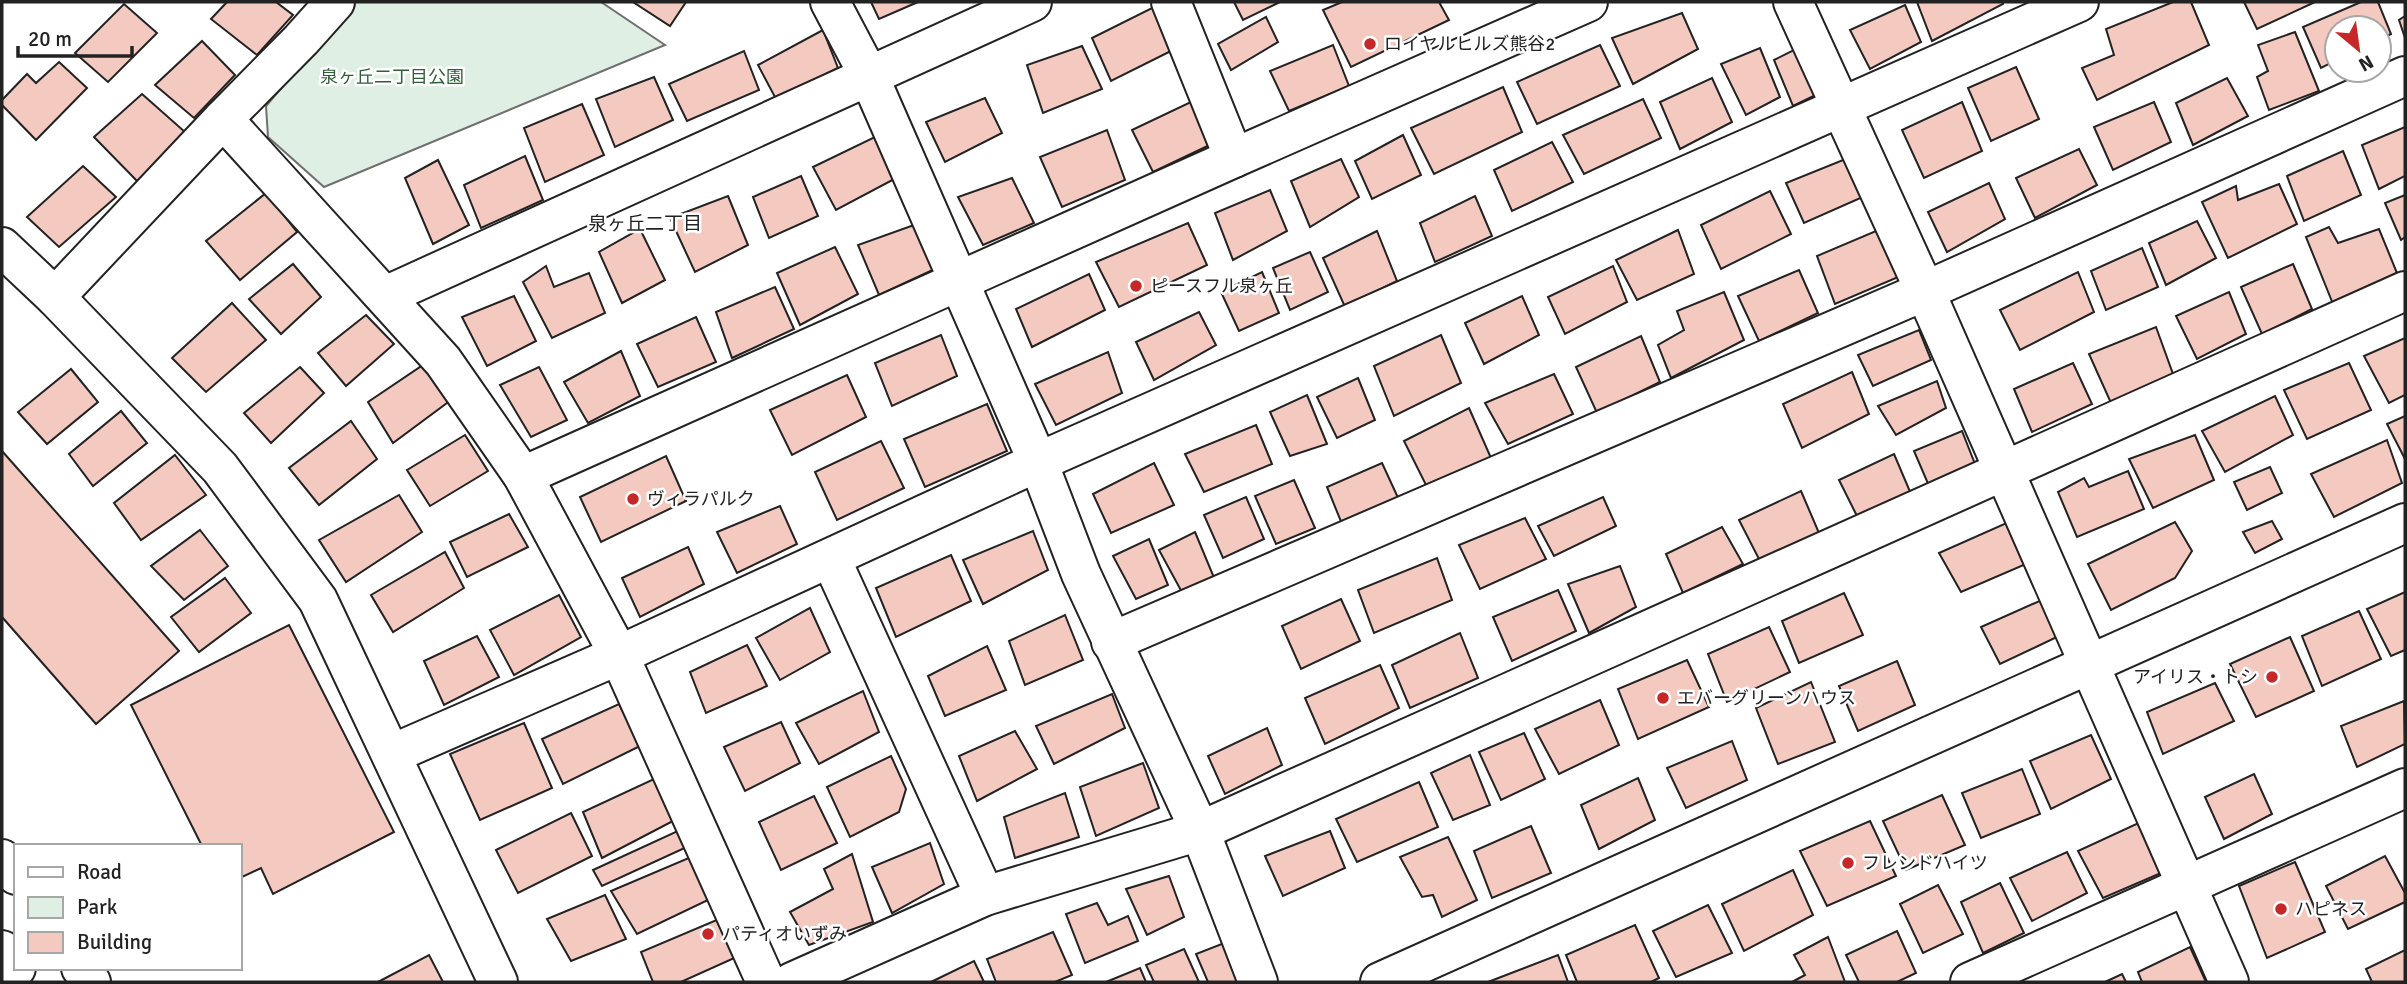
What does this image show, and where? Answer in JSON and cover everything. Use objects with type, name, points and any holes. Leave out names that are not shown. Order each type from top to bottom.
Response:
[{"type":"main road","points":[[55,297],[335,2]]},
{"type":"main road","points":[[830,2],[869,75],[1038,462],[1081,574],[1200,831],[1258,982]]},
{"type":"main road","points":[[385,296],[1032,2]]},
{"type":"main road","points":[[1171,2],[1234,158]]},
{"type":"main road","points":[[523,476],[1588,2]]},
{"type":"main road","points":[[1793,2],[1925,291],[2230,982]]},
{"type":"main road","points":[[392,754],[619,655],[1038,462],[2079,2]]},
{"type":"main road","points":[[1111,642],[1925,291],[2405,76]]},
{"type":"main road","points":[[223,119],[443,360],[523,476],[619,655],[766,982]]},
{"type":"main road","points":[[2,247],[55,297],[220,468],[318,600],[498,982]]},
{"type":"main road","points":[[792,982],[985,896],[1200,831],[2405,292]]},
{"type":"main road","points":[[1380,982],[2405,523]]},
{"type":"main road","points":[[831,559],[985,896]]},
{"type":"main road","points":[[1970,982],[2405,788]]},
{"type":"main road","points":[[2,859],[14,873]]},
{"type":"main road","points":[[2,950],[14,965]]},
{"type":"green space","name":"泉ヶ丘二丁目公園","points":[[355,2],[601,2],[665,45],[324,187],[268,137],[266,106]]},
{"type":"building","points":[[227,2],[276,2],[293,15],[257,55],[211,19]]},
{"type":"building","points":[[633,2],[686,2],[670,26]]},
{"type":"building","points":[[871,2],[918,2],[879,19]]},
{"type":"building","points":[[1234,2],[1280,2],[1243,20]]},
{"type":"building","name":"ロイヤルヒルズ熊谷2","points":[[1342,2],[1439,2],[1449,20],[1351,67],[1323,10]]},
{"type":"building","points":[[1917,2],[2003,2],[2003,4],[1932,41]]},
{"type":"building","points":[[2173,2],[2191,2],[2209,45],[2097,100],[2082,68],[2114,55],[2106,29]]},
{"type":"building","points":[[2244,2],[2315,2],[2257,29]]},
{"type":"building","points":[[2361,2],[2378,2],[2383,14],[2333,14]]},
{"type":"building","points":[[124,4],[157,33],[108,82],[75,53]]},
{"type":"building","points":[[1905,5],[1921,42],[1870,69],[1850,30]]},
{"type":"building","points":[[1154,7],[1175,49],[1111,81],[1092,38]]},
{"type":"building","points":[[1682,13],[1698,49],[1633,84],[1612,38]]},
{"type":"building","points":[[2405,16],[2405,38],[2399,20]]},
{"type":"building","points":[[1266,17],[1278,42],[1231,70],[1218,44]]},
{"type":"building","points":[[2323,18],[2321,68],[2303,27]]},
{"type":"building","points":[[823,30],[838,68],[776,99],[758,65]]},
{"type":"building","points":[[2295,32],[2319,91],[2269,110],[2257,77],[2268,71],[2258,45]]},
{"type":"building","points":[[202,41],[235,75],[194,118],[155,85]]},
{"type":"building","points":[[1806,44],[1824,91],[1793,106],[1774,60]]},
{"type":"building","points":[[1333,45],[1349,86],[1289,111],[1270,71]]},
{"type":"building","points":[[1600,45],[1620,86],[1537,124],[1517,82]]},
{"type":"building","points":[[1082,46],[1102,89],[1043,113],[1027,65]]},
{"type":"building","points":[[1760,48],[1780,97],[1746,115],[1721,64]]},
{"type":"building","points":[[744,51],[759,90],[687,121],[669,84]]},
{"type":"building","points":[[59,62],[87,88],[36,140],[2,105],[2,100],[27,74],[36,83]]},
{"type":"building","points":[[2016,67],[2039,119],[1991,141],[1968,88]]},
{"type":"building","points":[[654,77],[673,120],[615,147],[596,99]]},
{"type":"building","points":[[1712,78],[1732,122],[1680,149],[1660,102]]},
{"type":"building","points":[[2227,78],[2248,116],[2193,145],[2176,103]]},
{"type":"building","points":[[1503,87],[1522,132],[1434,174],[1411,128]]},
{"type":"building","points":[[142,94],[185,132],[140,184],[94,137]]},
{"type":"building","points":[[985,98],[1002,133],[945,162],[926,122]]},
{"type":"building","points":[[1643,99],[1661,138],[1584,174],[1563,135]]},
{"type":"building","points":[[1195,100],[1216,142],[1153,172],[1132,130]]},
{"type":"building","points":[[1962,102],[1982,151],[1924,178],[1902,130]]},
{"type":"building","points":[[2154,102],[2171,142],[2113,170],[2094,127]]},
{"type":"building","points":[[582,104],[604,155],[545,182],[524,128]]},
{"type":"building","points":[[2405,127],[2405,176],[2379,189],[2362,145]]},
{"type":"building","points":[[1107,130],[1125,180],[1062,207],[1040,157]]},
{"type":"building","points":[[881,134],[900,176],[836,210],[813,167]]},
{"type":"building","points":[[1403,135],[1421,175],[1372,199],[1355,161]]},
{"type":"building","points":[[1552,142],[1573,182],[1512,211],[1494,170]]},
{"type":"building","points":[[2079,149],[2097,185],[2035,218],[2016,178]]},
{"type":"building","points":[[2343,151],[2361,195],[2304,221],[2287,176]]},
{"type":"building","points":[[525,156],[543,200],[481,228],[464,185]]},
{"type":"building","points":[[1848,158],[1865,196],[1804,223],[1786,183]]},
{"type":"building","points":[[1341,159],[1359,197],[1310,227],[1291,181]]},
{"type":"building","points":[[438,160],[469,225],[433,244],[405,178]]},
{"type":"building","points":[[83,166],[116,197],[59,247],[27,217]]},
{"type":"building","points":[[801,176],[818,216],[769,238],[753,197]]},
{"type":"building","points":[[1012,178],[1034,223],[983,245],[958,197]]},
{"type":"building","points":[[1989,183],[2005,219],[1947,252],[1928,212]]},
{"type":"building","points":[[2279,184],[2297,224],[2228,258],[2202,202],[2236,186],[2238,200]]},
{"type":"building","points":[[1270,190],[1287,231],[1233,260],[1215,213]]},
{"type":"building","points":[[1770,191],[1791,234],[1721,269],[1701,225]]},
{"type":"building","points":[[266,193],[297,232],[240,280],[206,241]]},
{"type":"building","points":[[2405,195],[2405,237],[2401,240],[2385,203]]},
{"type":"building","points":[[728,196],[748,245],[695,272],[670,218]]},
{"type":"building","points":[[1475,196],[1492,236],[1435,262],[1420,223]]},
{"type":"building","points":[[2197,221],[2216,258],[2166,285],[2149,243]]},
{"type":"building","name":"ピースフル泉ヶ丘","points":[[1188,223],[1207,265],[1119,307],[1096,262]]},
{"type":"building","points":[[914,225],[937,268],[879,295],[858,245]]},
{"type":"building","points":[[2329,227],[2338,243],[2379,229],[2397,273],[2333,304],[2306,237]]},
{"type":"building","points":[[1883,228],[1903,275],[1835,304],[1817,256]]},
{"type":"building","points":[[640,229],[665,280],[622,303],[599,252]]},
{"type":"building","points":[[1678,230],[1694,274],[1637,300],[1616,260]]},
{"type":"building","points":[[1377,231],[1397,281],[1345,307],[1323,258]]},
{"type":"building","points":[[835,247],[858,294],[800,325],[777,273]]},
{"type":"building","points":[[2142,248],[2158,287],[2106,310],[2091,271]]},
{"type":"building","points":[[1310,252],[1328,292],[1290,310],[1273,268]]},
{"type":"building","points":[[293,264],[321,297],[281,334],[249,299]]},
{"type":"building","points":[[2293,264],[2312,309],[2262,334],[2241,287]]},
{"type":"building","points":[[546,266],[554,287],[589,273],[605,313],[552,338],[523,282]]},
{"type":"building","points":[[1613,266],[1627,302],[1565,334],[1548,297]]},
{"type":"building","points":[[1799,270],[1818,313],[1759,341],[1738,296]]},
{"type":"building","points":[[1262,272],[1279,313],[1239,331],[1221,292]]},
{"type":"building","points":[[2078,272],[2094,312],[2020,350],[2000,310]]},
{"type":"building","points":[[1089,274],[1105,310],[1032,347],[1016,309]]},
{"type":"building","points":[[775,287],[794,329],[732,358],[716,312]]},
{"type":"building","points":[[1724,292],[1744,340],[1671,378],[1658,345],[1684,330],[1677,311]]},
{"type":"building","points":[[2229,292],[2246,334],[2197,359],[2176,316]]},
{"type":"building","points":[[514,296],[536,341],[487,366],[462,317]]},
{"type":"building","points":[[1522,296],[1539,335],[1484,364],[1465,323]]},
{"type":"building","points":[[232,303],[266,340],[206,392],[172,358]]},
{"type":"building","points":[[1199,312],[1216,345],[1154,380],[1136,342]]},
{"type":"building","points":[[366,315],[394,344],[346,386],[318,353]]},
{"type":"building","points":[[696,317],[716,362],[658,387],[637,344]]},
{"type":"building","points":[[2156,327],[2173,374],[2111,403],[2089,354]]},
{"type":"building","points":[[1919,330],[1931,360],[1873,386],[1858,355]]},
{"type":"building","points":[[941,335],[957,376],[892,406],[875,363]]},
{"type":"building","points":[[1441,335],[1461,383],[1394,416],[1374,366]]},
{"type":"building","points":[[1641,336],[1660,382],[1597,413],[1576,367]]},
{"type":"building","points":[[2405,338],[2405,395],[2389,403],[2364,356]]},
{"type":"building","points":[[621,351],[640,396],[588,423],[564,382]]},
{"type":"building","points":[[1108,352],[1122,393],[1056,425],[1035,384]]},
{"type":"building","points":[[426,363],[451,400],[393,443],[368,402]]},
{"type":"building","points":[[2073,363],[2092,404],[2032,432],[2014,389]]},
{"type":"building","points":[[2349,363],[2371,410],[2307,439],[2284,390]]},
{"type":"building","points":[[300,367],[324,393],[271,443],[244,413]]},
{"type":"building","points":[[539,367],[567,420],[531,437],[500,385]]},
{"type":"building","points":[[71,369],[98,402],[47,444],[18,412]]},
{"type":"building","points":[[1852,372],[1869,414],[1802,448],[1783,404]]},
{"type":"building","points":[[1554,374],[1573,414],[1508,444],[1485,403]]},
{"type":"building","points":[[847,375],[866,417],[792,455],[770,410]]},
{"type":"building","points":[[1358,378],[1375,420],[1337,438],[1317,397]]},
{"type":"building","points":[[1937,381],[1946,408],[1896,435],[1878,406]]},
{"type":"building","points":[[1307,395],[1327,444],[1290,456],[1270,412]]},
{"type":"building","points":[[2275,396],[2293,435],[2225,472],[2202,431]]},
{"type":"building","points":[[987,404],[1007,451],[925,487],[904,439]]},
{"type":"building","points":[[1469,408],[1491,458],[1427,487],[1404,441]]},
{"type":"building","points":[[121,411],[147,443],[93,486],[69,454]]},
{"type":"building","points":[[2405,416],[2405,459],[2387,424]]},
{"type":"building","points":[[351,421],[377,459],[319,505],[289,468]]},
{"type":"building","points":[[1256,425],[1272,464],[1204,492],[1185,454]]},
{"type":"building","points":[[1962,431],[1975,464],[1929,486],[1914,451]]},
{"type":"building","points":[[465,435],[488,471],[430,506],[407,470]]},
{"type":"building","points":[[2195,435],[2214,480],[2153,508],[2129,459]]},
{"type":"building","points":[[2387,440],[2402,483],[2334,517],[2311,474]]},
{"type":"building","points":[[881,441],[904,488],[837,520],[815,472]]},
{"type":"building","points":[[2,451],[179,651],[96,724],[2,617]]},
{"type":"building","points":[[1894,454],[1911,494],[1857,516],[1839,480]]},
{"type":"building","points":[[175,455],[206,495],[141,540],[114,503]]},
{"type":"building","name":"ヴィラパルク","points":[[666,456],[686,501],[601,542],[580,497]]},
{"type":"building","points":[[1154,463],[1174,505],[1111,533],[1093,494]]},
{"type":"building","points":[[1382,463],[1400,502],[1344,529],[1327,487]]},
{"type":"building","points":[[2270,467],[2282,493],[2247,510],[2234,482]]},
{"type":"building","points":[[2128,471],[2144,509],[2077,537],[2058,492],[2084,478],[2089,487]]},
{"type":"building","points":[[1294,480],[1315,528],[1276,544],[1255,496]]},
{"type":"building","points":[[1801,491],[1819,533],[1761,563],[1739,520]]},
{"type":"building","points":[[399,495],[422,532],[346,582],[319,540]]},
{"type":"building","points":[[1246,497],[1264,539],[1223,558],[1204,515]]},
{"type":"building","points":[[1603,497],[1616,526],[1554,556],[1538,526]]},
{"type":"building","points":[[780,506],[797,544],[737,573],[717,532]]},
{"type":"building","points":[[509,514],[528,547],[467,577],[450,542]]},
{"type":"building","points":[[1525,518],[1546,559],[1480,589],[1459,545]]},
{"type":"building","points":[[2011,521],[2026,564],[1961,592],[1939,553]]},
{"type":"building","points":[[2272,521],[2282,539],[2255,553],[2243,532]]},
{"type":"building","points":[[2175,522],[2192,551],[2175,578],[2111,610],[2088,564]]},
{"type":"building","points":[[1722,527],[1743,564],[1683,593],[1666,554]]},
{"type":"building","points":[[200,530],[228,566],[184,600],[151,566]]},
{"type":"building","points":[[1033,531],[1048,570],[983,604],[963,560]]},
{"type":"building","points":[[1195,532],[1215,580],[1184,596],[1159,550]]},
{"type":"building","points":[[1149,539],[1168,585],[1136,599],[1113,556]]},
{"type":"building","points":[[688,547],[704,584],[640,617],[622,578]]},
{"type":"building","points":[[445,552],[464,588],[393,632],[371,595]]},
{"type":"building","points":[[951,555],[971,601],[896,637],[876,588]]},
{"type":"building","points":[[1437,558],[1452,600],[1374,633],[1358,590]]},
{"type":"building","points":[[1620,566],[1636,607],[1589,633],[1568,584]]},
{"type":"building","points":[[225,578],[251,613],[199,652],[171,617]]},
{"type":"building","points":[[1558,590],[1576,631],[1512,661],[1493,617]]},
{"type":"building","points":[[2405,592],[2405,650],[2391,656],[2367,609]]},
{"type":"building","points":[[1844,593],[1863,635],[1799,663],[1782,621]]},
{"type":"building","points":[[559,595],[581,637],[514,675],[490,630]]},
{"type":"building","points":[[1341,599],[1360,641],[1301,669],[1282,626]]},
{"type":"building","points":[[2044,599],[2059,636],[2000,664],[1981,627]]},
{"type":"building","points":[[810,608],[830,652],[780,680],[756,638]]},
{"type":"building","points":[[2359,611],[2381,659],[2322,686],[2302,636]]},
{"type":"building","points":[[1065,615],[1083,660],[1025,685],[1009,641]]},
{"type":"building","points":[[289,625],[394,832],[273,894],[261,868],[242,877],[242,844],[201,844],[131,705]]},
{"type":"building","points":[[1769,627],[1790,672],[1727,702],[1708,654]]},
{"type":"building","points":[[1460,633],[1478,678],[1410,708],[1392,665]]},
{"type":"building","points":[[477,636],[499,677],[444,705],[424,661]]},
{"type":"building","name":"アイリス・トシ","points":[[2290,637],[2314,691],[2256,717],[2230,664]]},
{"type":"building","points":[[747,645],[767,686],[706,713],[690,672]]},
{"type":"building","points":[[987,646],[1006,690],[945,716],[928,676]]},
{"type":"building","name":"エバーグリーンハウス","points":[[1687,660],[1709,707],[1638,739],[1618,689]]},
{"type":"building","points":[[1897,661],[1915,705],[1858,731],[1839,686]]},
{"type":"building","points":[[1380,665],[1399,708],[1325,744],[1305,698]]},
{"type":"building","points":[[1811,682],[1835,742],[1778,764],[1756,708]]},
{"type":"building","points":[[2215,683],[2234,721],[2163,754],[2147,712]]},
{"type":"building","points":[[863,691],[879,732],[819,764],[796,723]]},
{"type":"building","points":[[1112,694],[1125,728],[1054,764],[1036,726]]},
{"type":"building","points":[[1600,700],[1619,745],[1559,774],[1535,729]]},
{"type":"building","points":[[2404,701],[2405,744],[2357,767],[2341,726]]},
{"type":"building","points":[[619,704],[640,746],[563,784],[542,739]]},
{"type":"building","points":[[781,722],[800,763],[745,791],[724,747]]},
{"type":"building","points":[[524,723],[552,788],[480,820],[450,754]]},
{"type":"building","points":[[1267,728],[1282,765],[1225,794],[1208,756]]},
{"type":"building","points":[[1015,731],[1037,769],[977,801],[959,756]]},
{"type":"building","points":[[1524,733],[1545,779],[1501,800],[1479,752]]},
{"type":"building","points":[[2091,735],[2111,779],[2051,809],[2030,761]]},
{"type":"building","points":[[1732,741],[1747,780],[1686,808],[1667,768]]},
{"type":"building","points":[[1470,755],[1490,805],[1453,820],[1431,773]]},
{"type":"building","points":[[891,756],[906,789],[899,812],[850,837],[827,787]]},
{"type":"building","points":[[1143,763],[1159,808],[1096,836],[1080,787]]},
{"type":"building","points":[[2022,769],[2040,814],[1981,838],[1962,793]]},
{"type":"building","points":[[2254,774],[2272,814],[2224,839],[2205,797]]},
{"type":"building","points":[[1638,778],[1655,820],[1599,849],[1581,805]]},
{"type":"building","points":[[654,779],[673,821],[602,858],[583,812]]},
{"type":"building","points":[[1419,782],[1438,827],[1357,862],[1336,819]]},
{"type":"building","points":[[1065,793],[1079,837],[1015,858],[1004,817]]},
{"type":"building","points":[[1942,795],[1965,845],[1906,870],[1883,821]]},
{"type":"building","points":[[814,796],[837,843],[781,870],[759,822]]},
{"type":"building","points":[[571,813],[592,856],[518,893],[496,850]]},
{"type":"building","points":[[2145,820],[2168,870],[2103,898],[2078,851]]},
{"type":"building","name":"フレンドハイツ","points":[[1870,821],[1896,876],[1827,906],[1800,851]]},
{"type":"building","points":[[1531,826],[1551,873],[1492,898],[1474,851]]},
{"type":"building","points":[[682,829],[689,846],[602,886],[593,870]]},
{"type":"building","points":[[1330,831],[1345,868],[1283,896],[1265,856]]},
{"type":"building","points":[[1448,837],[1477,900],[1442,917],[1433,895],[1422,897],[1400,857]]},
{"type":"building","points":[[930,843],[944,884],[892,913],[872,867]]},
{"type":"building","points":[[2067,852],[2087,893],[2032,921],[2010,878]]},
{"type":"building","points":[[852,854],[873,922],[809,945],[790,912],[833,889],[824,869]]},
{"type":"building","points":[[2385,856],[2405,893],[2405,902],[2348,929],[2326,886]]},
{"type":"building","points":[[691,857],[708,900],[637,934],[611,891]]},
{"type":"building","name":"ハピネス","points":[[2295,862],[2325,932],[2267,958],[2239,886]]},
{"type":"building","points":[[1793,870],[1813,915],[1744,951],[1722,904]]},
{"type":"building","points":[[1169,876],[1184,917],[1147,935],[1126,889]]},
{"type":"building","points":[[2000,883],[2024,933],[1983,953],[1961,902]]},
{"type":"building","points":[[1938,885],[1963,934],[1923,953],[1900,904]]},
{"type":"building","points":[[605,895],[626,939],[571,961],[547,919]]},
{"type":"building","points":[[1097,903],[1108,925],[1128,916],[1138,941],[1085,963],[1066,914]]},
{"type":"building","points":[[1708,905],[1732,953],[1676,977],[1653,931]]},
{"type":"building","name":"パティオいずみ","points":[[726,916],[741,955],[681,982],[653,982],[641,952]]},
{"type":"building","points":[[1635,925],[1659,978],[1651,982],[1577,982],[1566,955]]},
{"type":"building","points":[[1897,931],[1916,973],[1897,982],[1859,982],[1846,955]]},
{"type":"building","points":[[1053,932],[1072,975],[1055,982],[996,982],[987,959]]},
{"type":"building","points":[[1828,937],[1845,982],[1792,982],[1805,975],[1794,955]]},
{"type":"building","points":[[1232,940],[1248,976],[1236,982],[1208,982],[1196,954]]},
{"type":"building","points":[[2190,947],[2206,982],[2142,982],[2138,972]]},
{"type":"building","points":[[1184,949],[1199,982],[1154,982],[1146,965]]},
{"type":"building","points":[[2405,950],[2405,982],[2372,982],[2366,969]]},
{"type":"building","points":[[429,955],[443,982],[378,982]]},
{"type":"building","points":[[1558,955],[1568,982],[1488,982]]},
{"type":"building","points":[[974,961],[984,982],[931,982]]},
{"type":"building","points":[[1140,968],[1146,982],[1106,982]]},
{"type":"building","points":[[2122,974],[2126,982],[2105,982]]},
{"type":"place","name":"ロイヤルヒルズ熊谷2","points":[[1370,44]]},
{"type":"place","name":"ピースフル泉ヶ丘","points":[[1136,286]]},
{"type":"place","name":"ヴィラパルク","points":[[633,499]]},
{"type":"place","name":"アイリス・トシ","points":[[2272,677]]},
{"type":"place","name":"エバーグリーンハウス","points":[[1663,698]]},
{"type":"place","name":"フレンドハイツ","points":[[1848,863]]},
{"type":"place","name":"ハピネス","points":[[2281,909]]},
{"type":"place","name":"パティオいずみ","points":[[708,934]]},
{"type":"district","name":"泉ヶ丘二丁目","points":[[645,224]]}]
